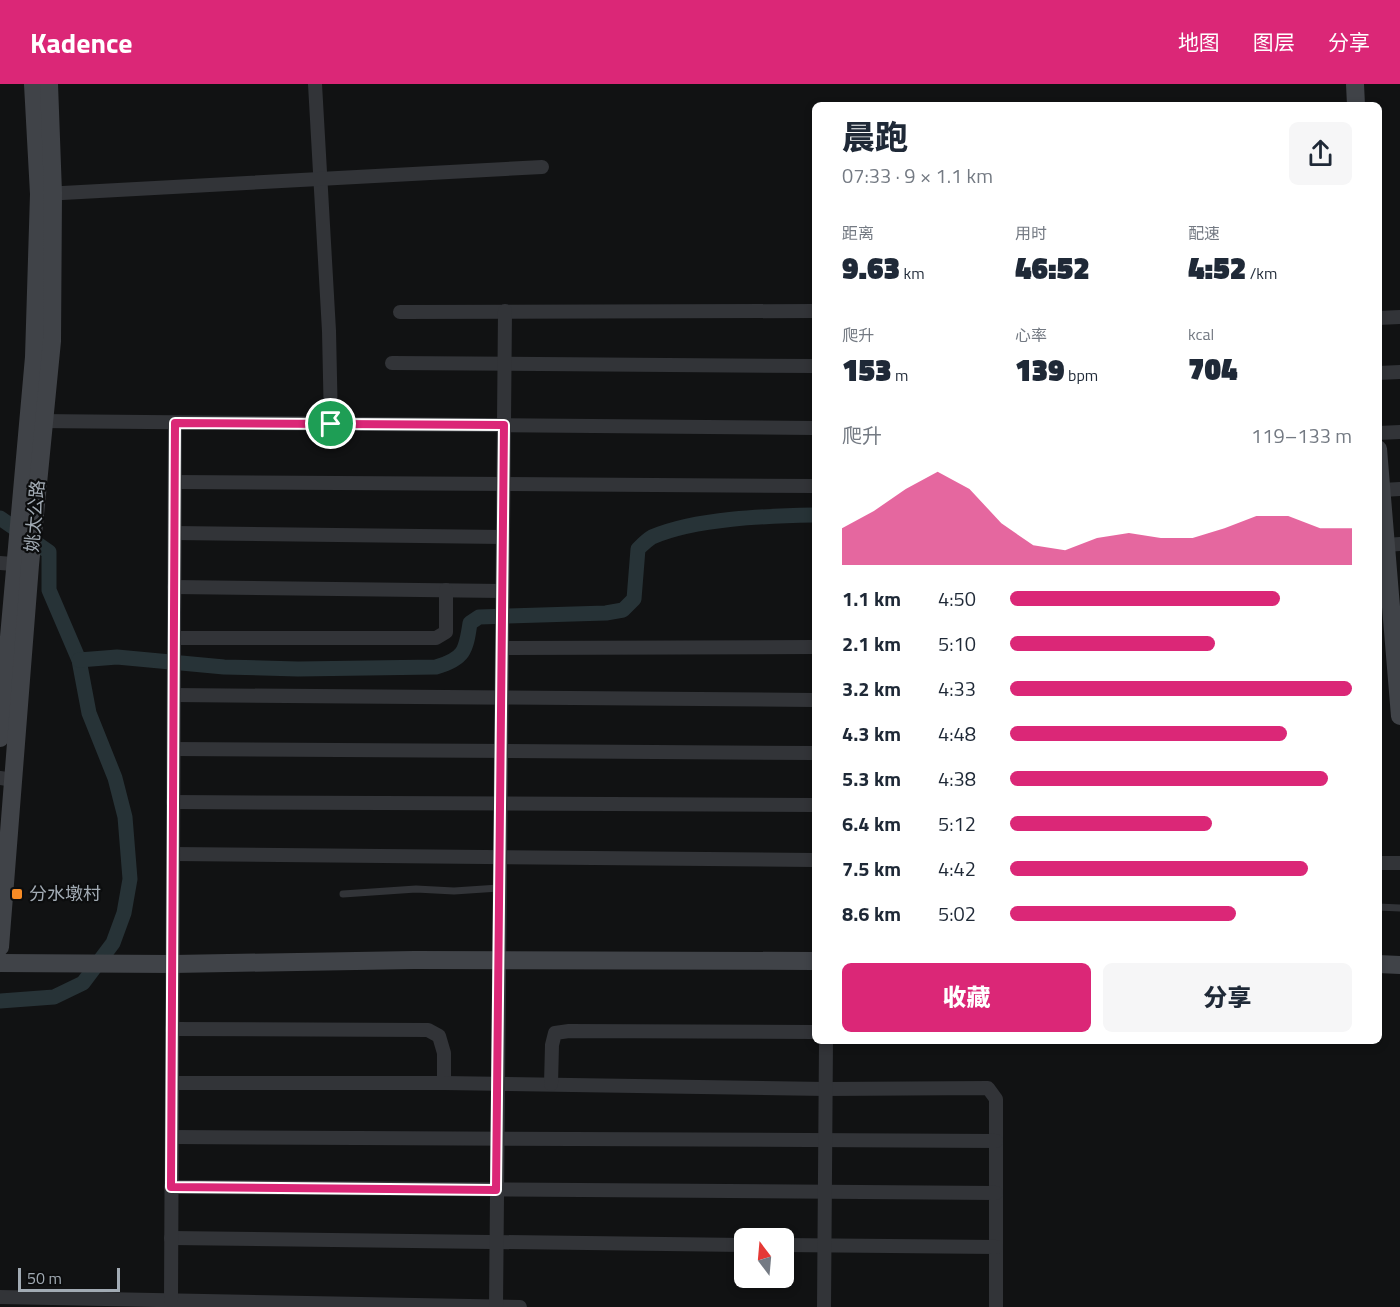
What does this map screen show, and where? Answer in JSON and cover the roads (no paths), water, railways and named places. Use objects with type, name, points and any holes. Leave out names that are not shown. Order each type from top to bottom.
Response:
[{"type":"main road","name":"姚太公路","points":[[33,84],[46,194]]},
{"type":"main road","name":"姚太公路","points":[[0,947],[15,564],[35,518],[34,357],[46,194],[49,84]]},
{"type":"main road","points":[[1354,84],[1356,102]]},
{"type":"main road","name":"姚太公路","points":[[0,738],[21,501],[36,421]]},
{"type":"main road","points":[[1382,461],[1391,489],[1400,706]]},
{"type":"main road","points":[[0,963],[812,961]]},
{"type":"main road","points":[[1382,964],[1400,965]]},
{"type":"street","points":[[315,84],[331,424]]},
{"type":"street","points":[[46,194],[542,167]]},
{"type":"street","points":[[496,1307],[505,311]]},
{"type":"street","points":[[400,312],[812,311]]},
{"type":"street","points":[[1382,318],[1400,316]]},
{"type":"street","points":[[392,363],[812,366]]},
{"type":"street","points":[[1382,373],[1400,372]]},
{"type":"street","points":[[36,421],[812,428]]},
{"type":"street","points":[[171,1300],[175,423]]},
{"type":"street","points":[[1382,433],[1400,432]]},
{"type":"street","points":[[175,482],[812,486]]},
{"type":"street","points":[[175,533],[503,537]]},
{"type":"street","points":[[174,587],[447,590],[502,596]]},
{"type":"street","points":[[174,644],[436,638],[446,632],[447,590]]},
{"type":"street","points":[[502,648],[812,647]]},
{"type":"street","points":[[174,695],[812,700]]},
{"type":"street","points":[[174,749],[812,753]]},
{"type":"street","points":[[173,802],[812,805]]},
{"type":"street","points":[[173,854],[812,860]]},
{"type":"street","points":[[1382,863],[1400,863]]},
{"type":"street","points":[[172,1029],[428,1030],[439,1036],[444,1053],[444,1083]]},
{"type":"street","points":[[552,1084],[552,1045],[555,1033],[812,1032]]},
{"type":"street","points":[[824,1307],[826,1044]]},
{"type":"street","points":[[172,1083],[498,1083],[825,1089],[988,1088],[996,1099],[996,1307]]},
{"type":"street","points":[[172,1137],[996,1141]]},
{"type":"street","points":[[171,1187],[996,1194]]},
{"type":"street","points":[[171,1238],[734,1245]]},
{"type":"street","points":[[794,1245],[996,1247]]},
{"type":"street","points":[[0,1297],[520,1307]]},
{"type":"lane","points":[[343,894],[416,889],[454,891],[500,888]]},
{"type":"lane","points":[[1382,907],[1400,908]]},
{"type":"waterway","points":[[79,660],[117,657],[224,667],[298,669],[436,667],[453,661],[462,653],[470,623],[479,617],[606,613],[623,610],[634,599],[638,549],[652,537],[710,522],[754,517],[812,515]]},
{"type":"waterway","points":[[0,518],[49,552],[49,590],[79,660],[89,713],[115,778],[125,817],[130,879],[124,913],[113,943],[83,983],[54,997],[0,1001]]},
{"type":"place","name":"分水墩村","points":[[17,894]]}]
